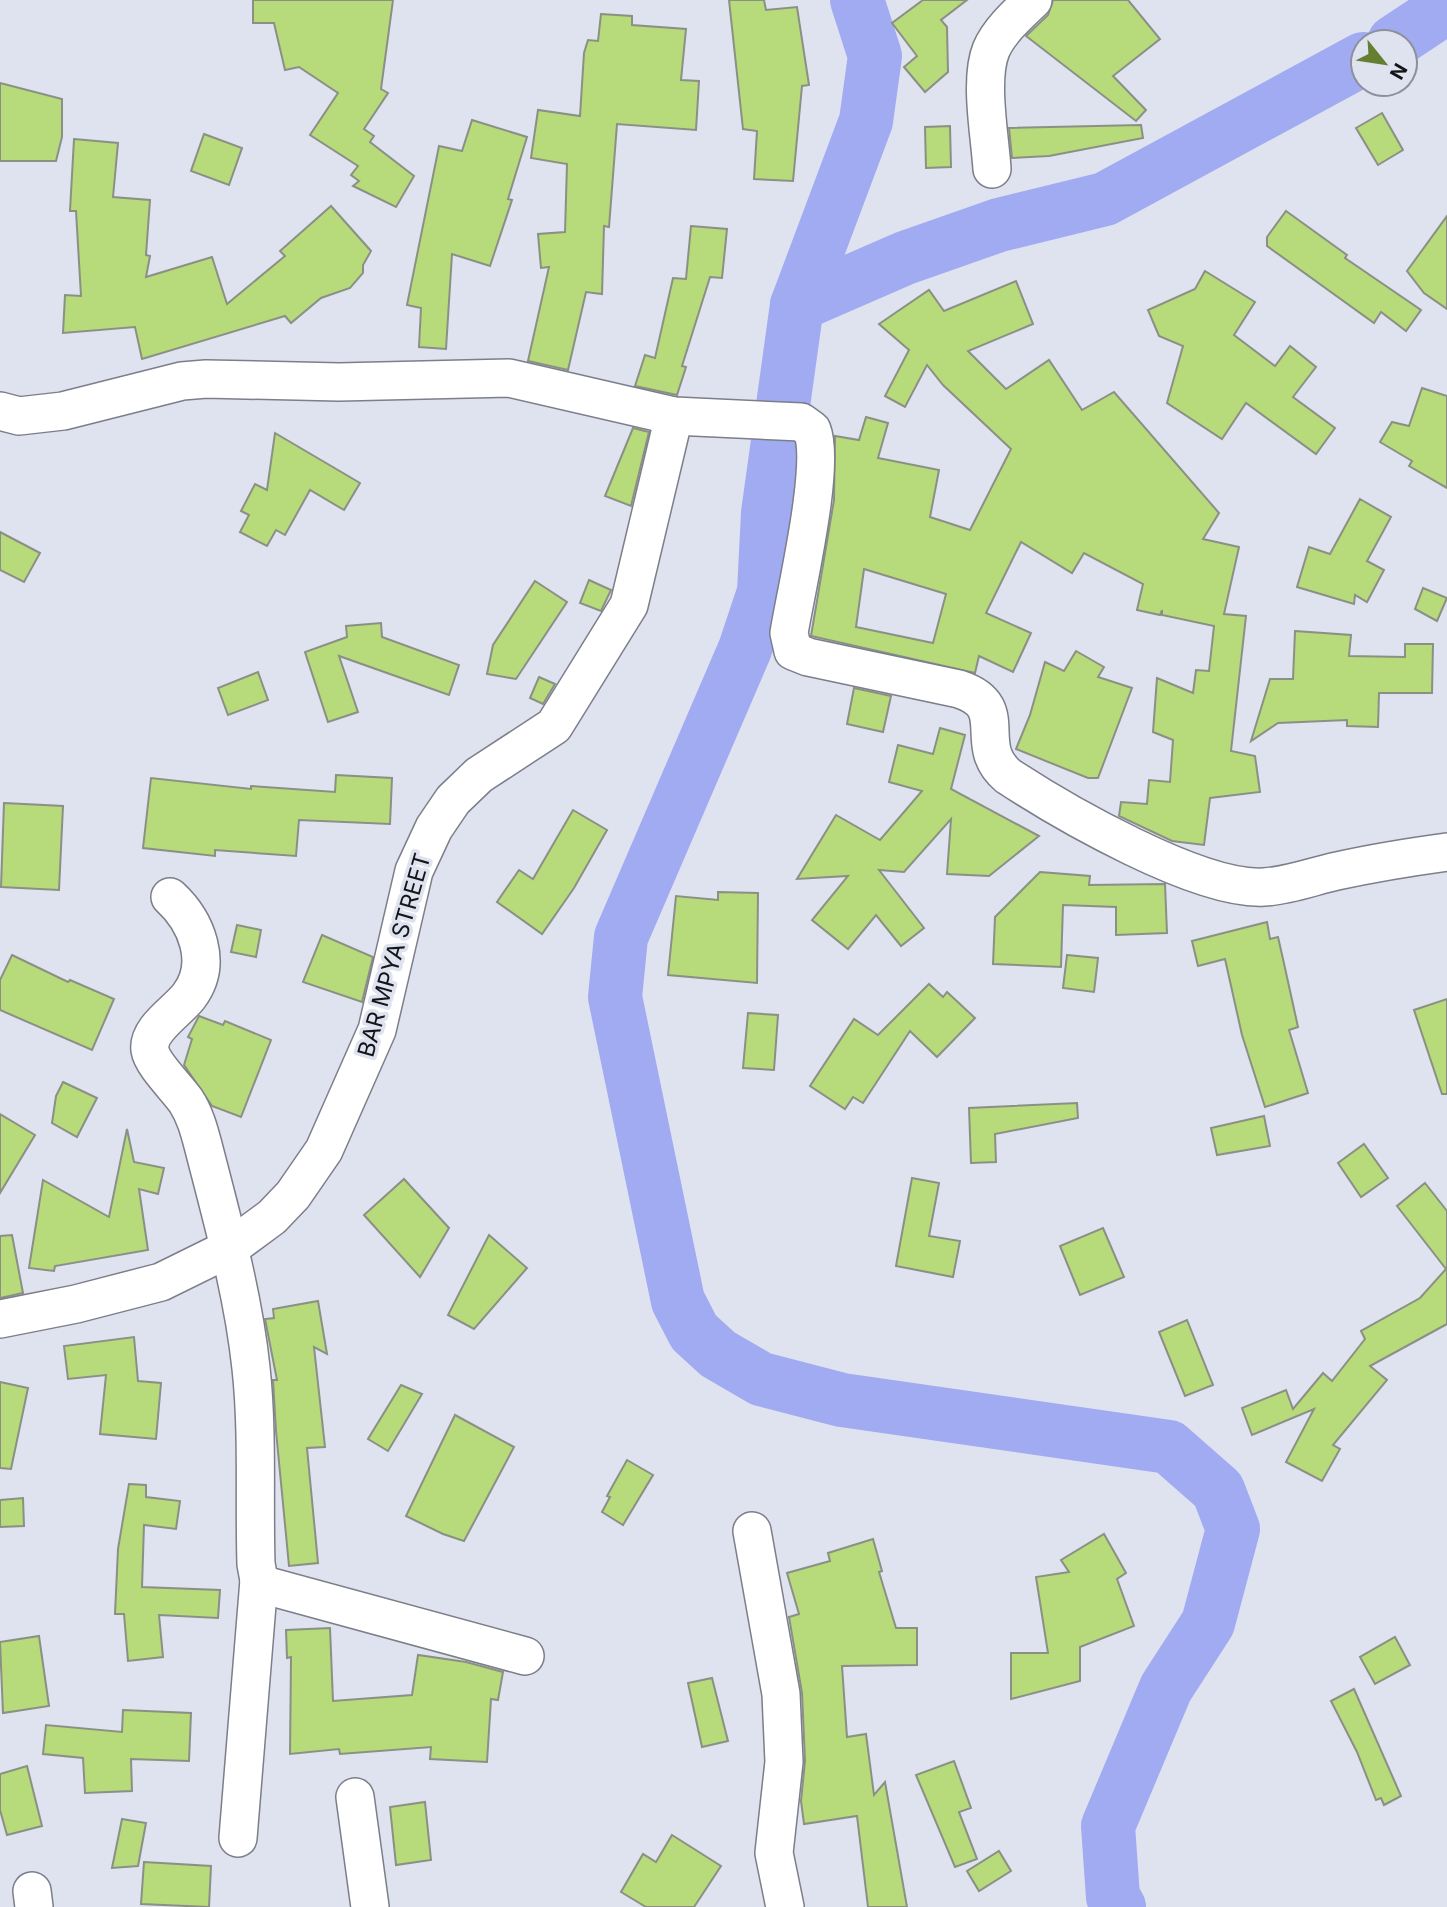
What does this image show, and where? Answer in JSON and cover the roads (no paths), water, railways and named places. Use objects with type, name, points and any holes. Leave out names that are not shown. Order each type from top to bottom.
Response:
[{"type":"street","points":[[992,169],[986,68],[992,48],[1003,31],[1033,0]]},
{"type":"street","points":[[0,411],[19,416],[63,411],[182,381],[206,379],[339,383],[509,378],[674,416],[801,422],[812,430],[816,449],[812,501],[789,633],[793,650],[808,657],[959,690],[978,697],[990,714],[989,750],[997,767],[1008,776],[1088,825],[1193,872],[1229,882],[1264,887],[1374,862],[1447,852]]},
{"type":"street","name":"BAR MPYA STREET","points":[[0,1319],[76,1304],[161,1282],[230,1248],[272,1217],[293,1195],[334,1130],[377,1030],[414,871],[434,828],[453,800],[479,775],[554,726],[629,605],[674,416]]},
{"type":"street","points":[[170,897],[186,913],[197,932],[200,958],[197,982],[190,995],[152,1035],[149,1046],[151,1057],[186,1102],[197,1122],[230,1248],[251,1369],[256,1564],[259,1580],[239,1838]]},
{"type":"street","points":[[751,1531],[781,1694],[783,1762],[774,1853],[785,1907]]},
{"type":"street","points":[[259,1580],[268,1586],[525,1656]]},
{"type":"street","points":[[355,1797],[370,1907]]},
{"type":"waterway","points":[[857,0],[875,56],[866,121],[797,305],[768,513],[764,592],[745,649],[621,937],[615,997],[678,1301],[694,1332],[718,1354],[761,1379],[842,1400],[1169,1447],[1218,1490],[1233,1529],[1208,1623],[1166,1688],[1108,1826],[1113,1897],[1119,1907]]},
{"type":"waterway","points":[[1415,28],[1447,7]]},
{"type":"waterway","points":[[797,305],[905,258],[999,225],[1105,199],[1349,67]]}]
